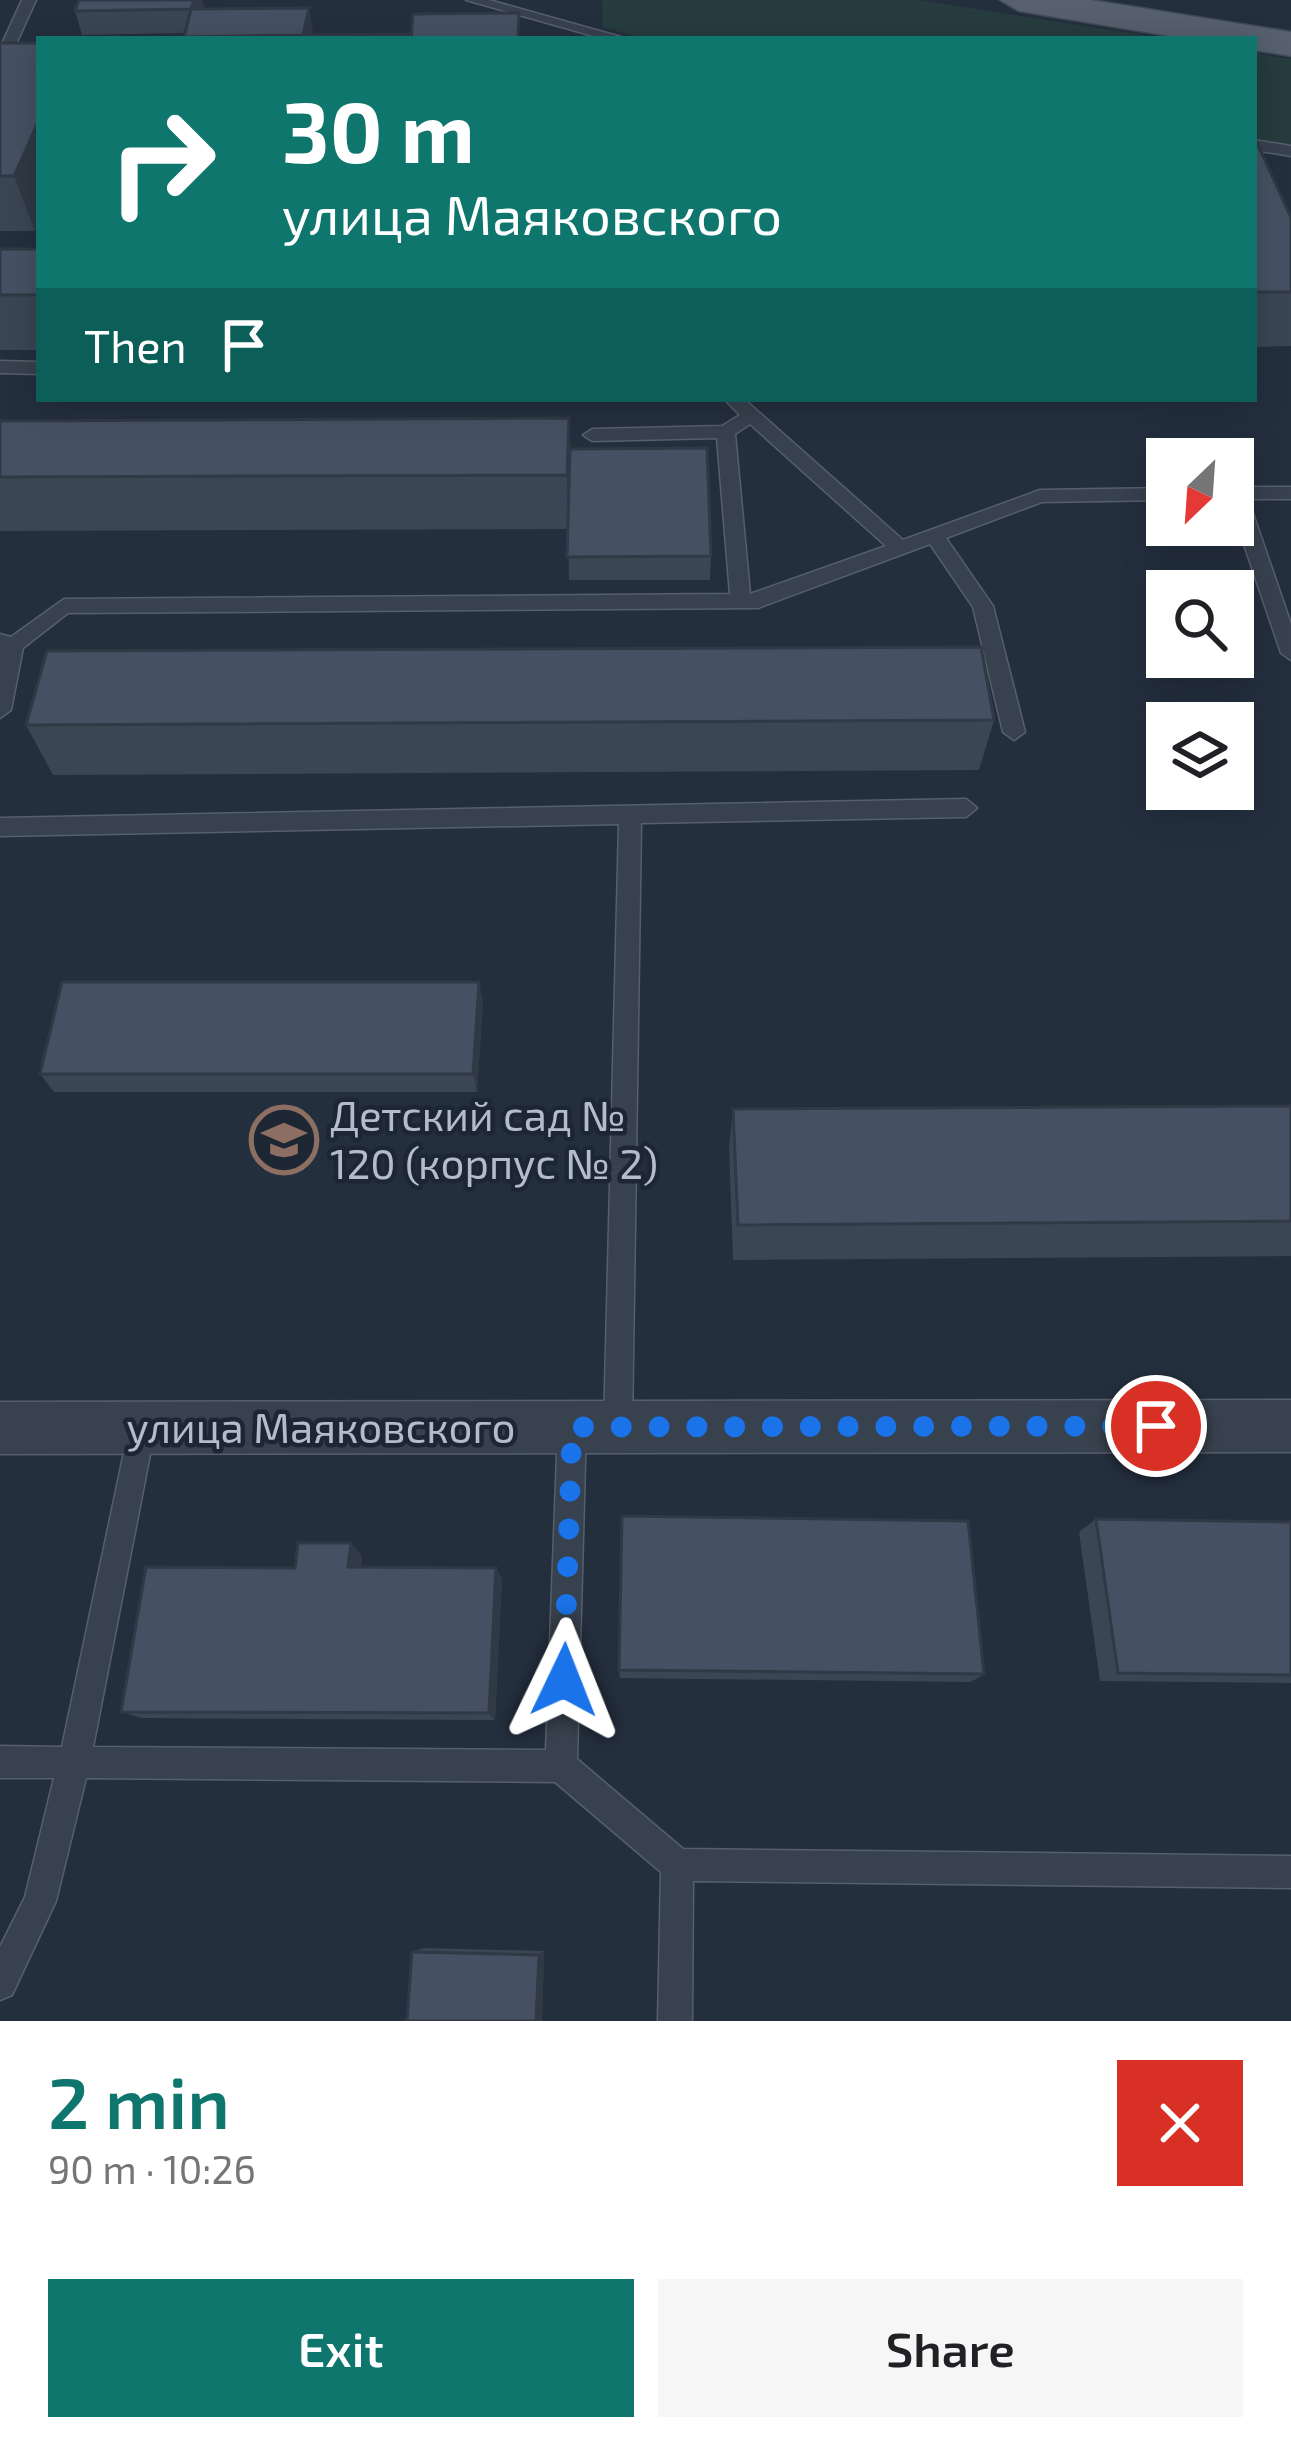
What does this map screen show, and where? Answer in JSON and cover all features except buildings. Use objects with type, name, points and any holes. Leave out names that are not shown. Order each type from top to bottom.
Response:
[{"type":"main road","points":[[1018,0],[1241,36]]},
{"type":"main road","points":[[1159,0],[1291,19]]},
{"type":"main road","points":[[1257,39],[1291,44]]},
{"type":"street","name":"улица Маяковского","points":[[0,1428],[1291,1426]]},
{"type":"lane","points":[[20,70],[0,67],[29,0]]},
{"type":"lane","points":[[473,0],[564,32],[597,36]]},
{"type":"lane","points":[[1257,145],[1291,151]]},
{"type":"lane","points":[[0,368],[36,368]]},
{"type":"lane","points":[[736,402],[900,548]]},
{"type":"lane","points":[[592,435],[726,432],[750,416]]},
{"type":"lane","points":[[726,432],[741,602]]},
{"type":"lane","points":[[1254,493],[1291,493]]},
{"type":"lane","points":[[0,710],[7,643],[64,606],[758,601],[1040,496],[1146,494]]},
{"type":"lane","points":[[934,536],[983,606],[1014,732]]},
{"type":"lane","points":[[1254,546],[1291,652]]},
{"type":"lane","points":[[0,827],[966,808]]},
{"type":"lane","points":[[561,1766],[595,1427],[630,814]]},
{"type":"lane","points":[[0,1983],[40,1901],[74,1763],[141,1429]]},
{"type":"lane","points":[[0,1762],[561,1766],[677,1865],[1291,1873]]},
{"type":"lane","points":[[675,2021],[677,1865]]},
{"type":"green space","points":[[602,0],[918,0],[1149,36],[634,36],[603,27]]},
{"type":"green space","points":[[1257,53],[1291,59],[1291,147],[1257,141]]},
{"type":"place","name":"Детский сад № 120 (корпус № 2)","points":[[284,1140]]},
{"type":"route","points":[[564,1680],[572,1427],[1156,1426]]}]
